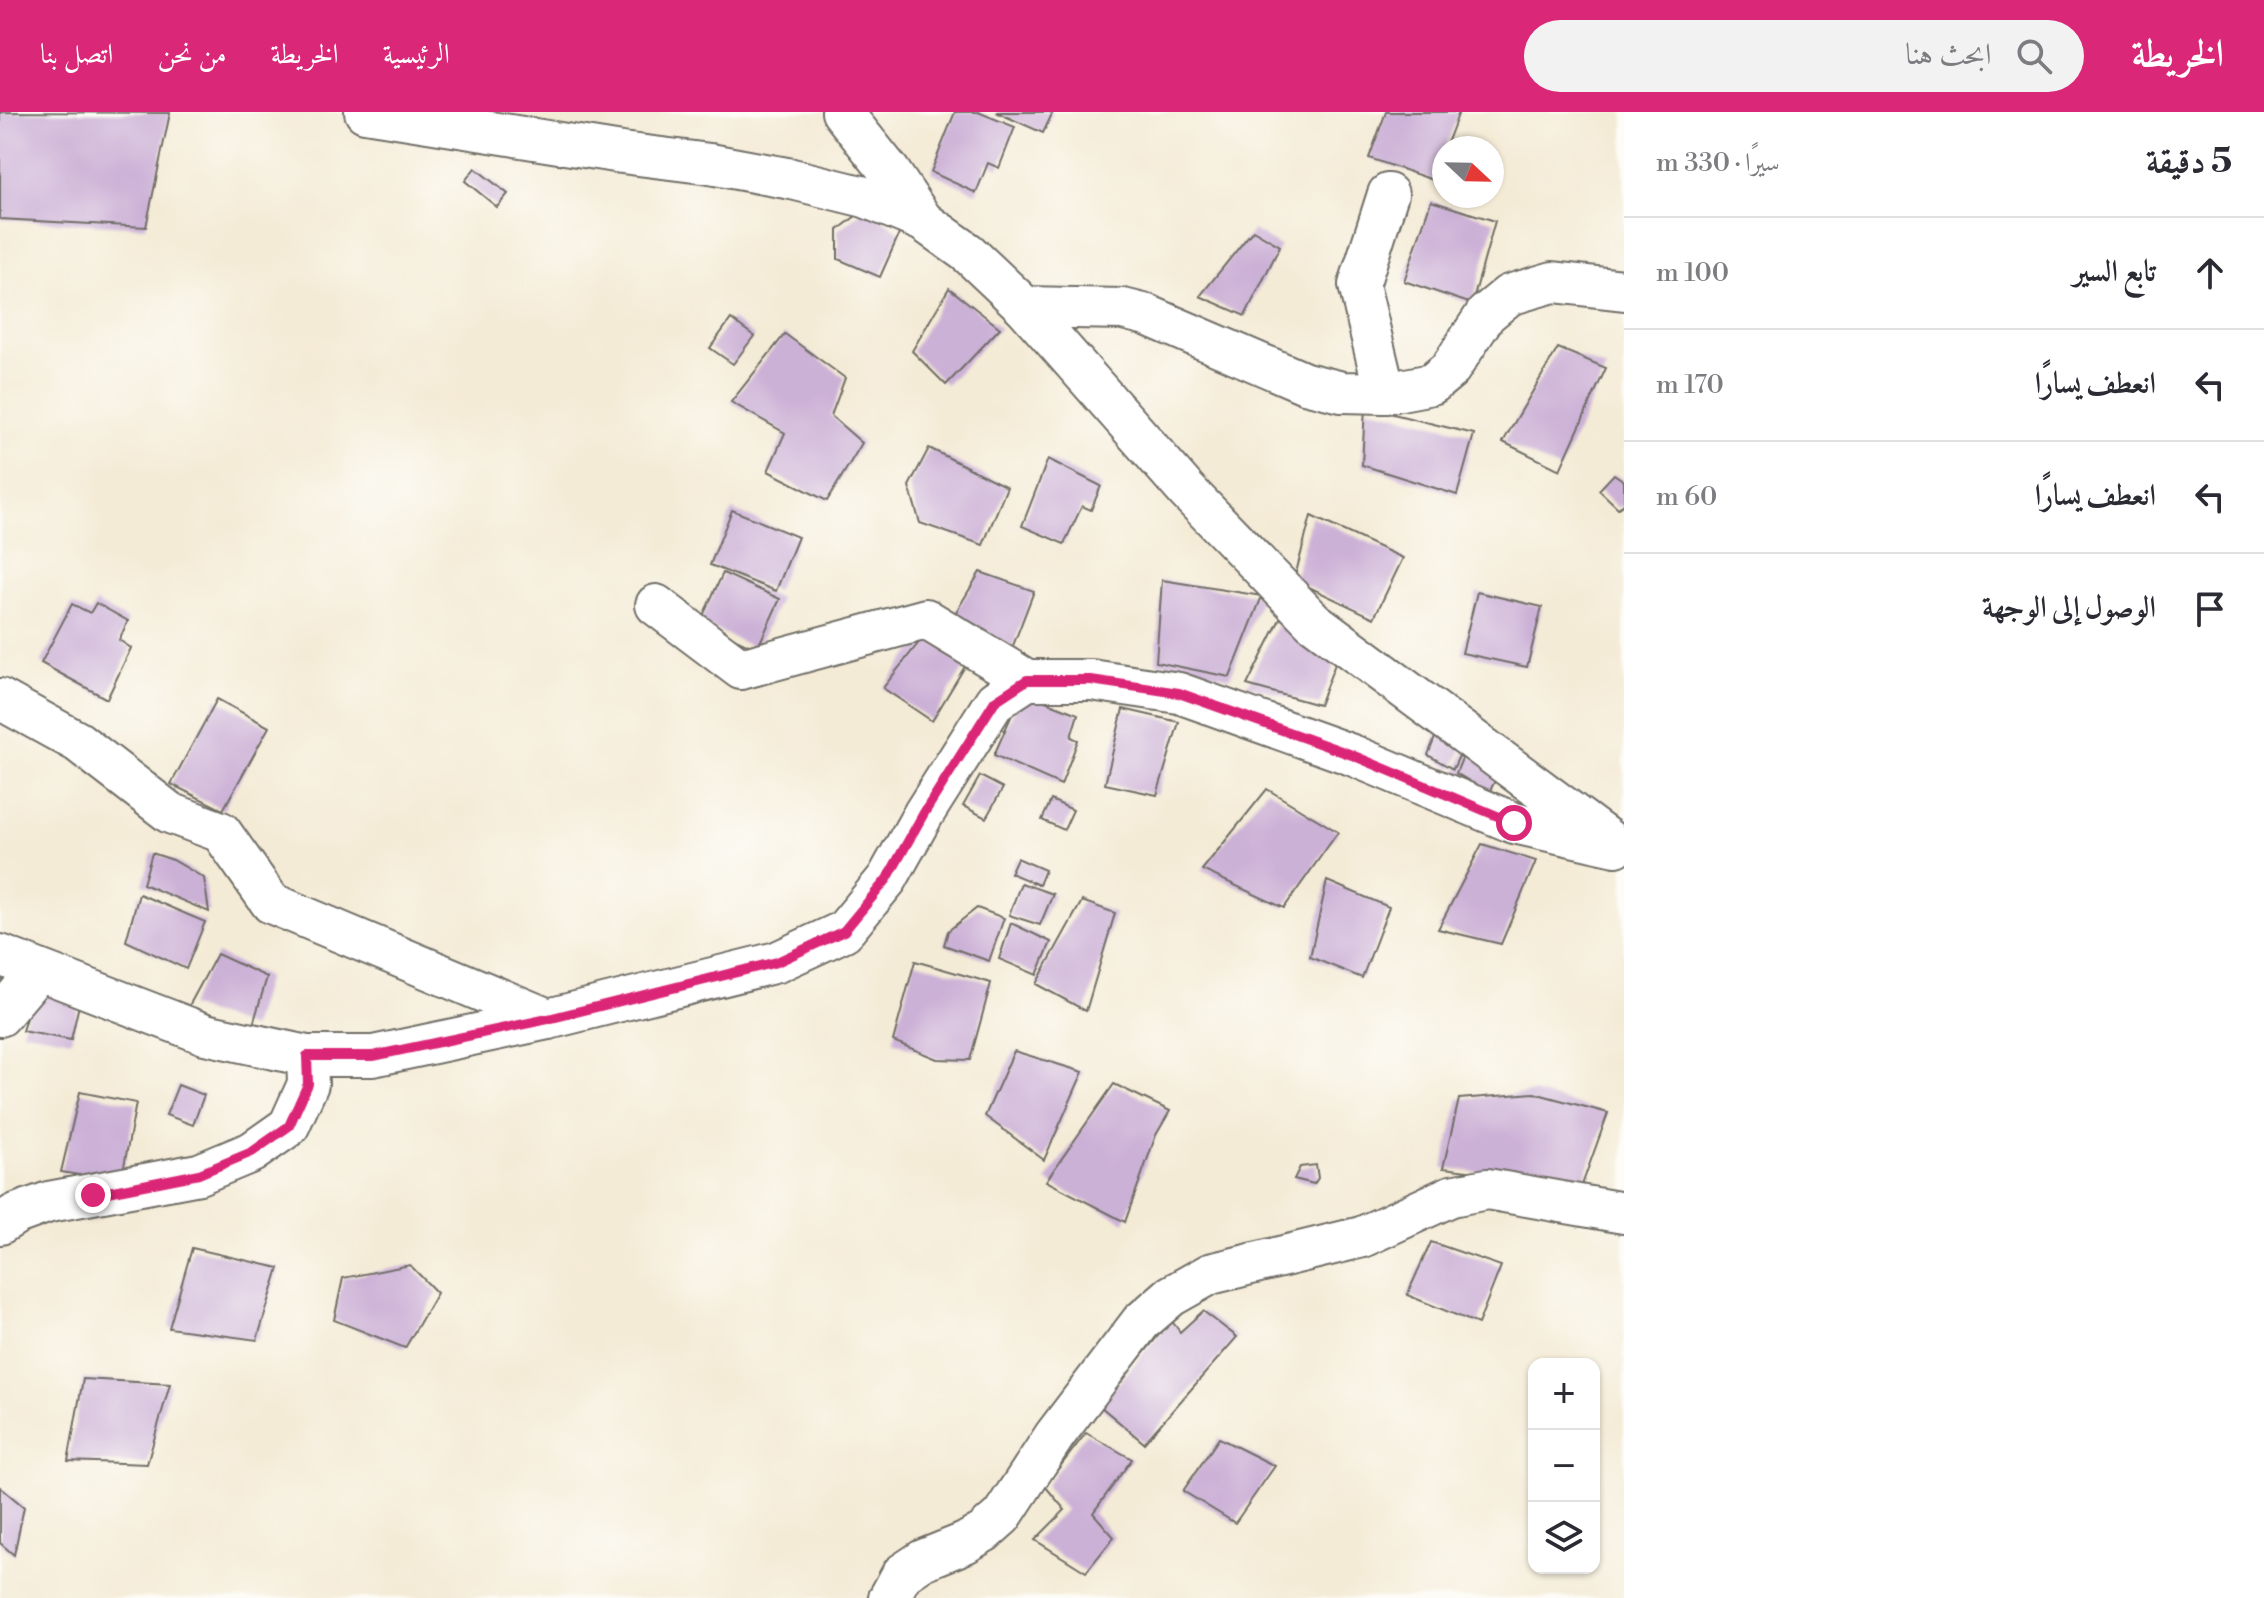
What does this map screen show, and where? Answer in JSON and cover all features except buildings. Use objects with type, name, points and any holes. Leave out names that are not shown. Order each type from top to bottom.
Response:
[{"type":"street","points":[[365,112],[778,177],[865,197],[923,221],[968,253],[1025,307],[1187,491],[1313,621],[1620,849]]},
{"type":"street","points":[[842,112],[890,172],[923,221]]},
{"type":"street","points":[[1385,393],[1359,285],[1388,194]]},
{"type":"street","points":[[1025,307],[1123,309],[1147,315],[1305,383],[1342,392],[1385,393],[1432,384],[1450,369],[1486,314],[1509,295],[1553,282],[1624,290]]},
{"type":"street","points":[[656,605],[741,669],[926,619],[1027,680],[1091,680],[1179,693],[1352,755],[1514,823],[1620,849]]},
{"type":"street","points":[[0,955],[205,1034],[307,1056],[373,1056],[548,1019],[777,962],[844,931],[887,879],[924,813],[995,701],[1027,680]]},
{"type":"street","points":[[0,699],[78,742],[170,813],[221,832],[271,903],[548,1019]]},
{"type":"street","points":[[0,1016],[38,971]]},
{"type":"street","points":[[0,1224],[16,1214],[49,1202],[199,1174],[252,1152],[289,1126],[308,1084],[307,1056]]},
{"type":"street","points":[[889,1598],[902,1574],[923,1560],[984,1532],[1002,1516],[1055,1435],[1141,1322],[1171,1296],[1210,1274],[1362,1237],[1451,1196],[1487,1189],[1624,1213]]},
{"type":"route","points":[[93,1195],[199,1174],[252,1152],[289,1126],[308,1084],[307,1056],[373,1056],[548,1019],[777,962],[844,931],[887,879],[924,813],[995,701],[1027,680],[1091,680],[1179,693],[1352,755],[1514,823]]}]
